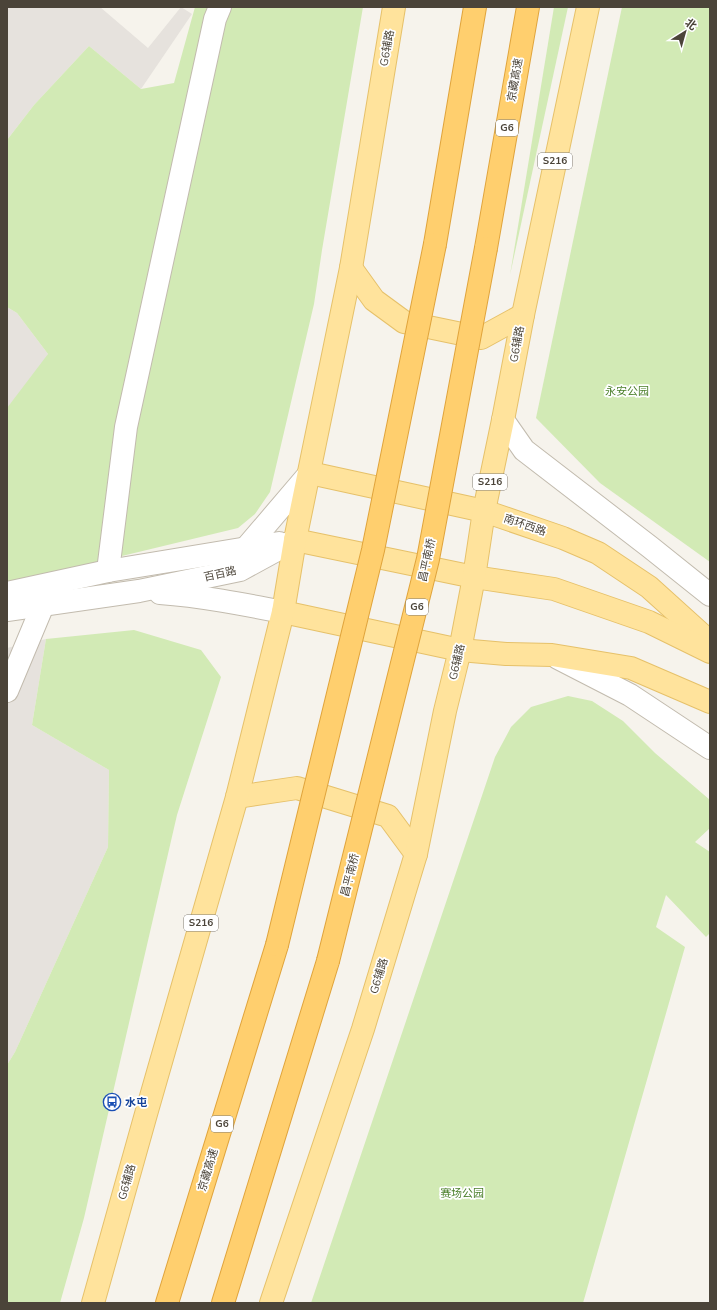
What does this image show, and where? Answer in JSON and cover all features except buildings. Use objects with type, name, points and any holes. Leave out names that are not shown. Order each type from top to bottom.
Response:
[{"type":"highway","name":"京藏高速","points":[[167,1303],[277,945],[374,550],[436,244],[475,7]]},
{"type":"highway","name":"京藏高速","points":[[486,248],[528,7]]},
{"type":"highway","name":"昌平南桥","points":[[223,1303],[328,961],[428,559],[486,248]]},
{"type":"main road","name":"G6辅路","points":[[93,1303],[237,798],[282,612],[295,540],[351,268],[394,7]]},
{"type":"main road","name":"G6辅路","points":[[270,1303],[363,1029],[416,854],[445,711],[460,650],[474,577],[484,511],[503,420],[522,315],[588,7]]},
{"type":"main road","points":[[351,268],[374,300],[404,322],[481,338],[522,315]]},
{"type":"main road","name":"南环西路","points":[[310,473],[484,511],[556,536],[598,553],[649,587],[710,642]]},
{"type":"main road","points":[[295,540],[474,577],[554,589],[649,622],[710,652]]},
{"type":"main road","points":[[282,612],[460,650],[506,654],[552,654],[631,668],[710,702]]},
{"type":"main road","points":[[237,798],[297,788],[388,816],[416,854]]},
{"type":"street","points":[[108,571],[126,427],[214,19],[220,7]]},
{"type":"street","points":[[503,420],[524,450],[644,542],[710,595]]},
{"type":"street","points":[[246,548],[310,473]]},
{"type":"street","points":[[7,593],[108,571],[295,540]]},
{"type":"street","name":"百百路","points":[[7,610],[139,591],[240,570],[295,540]]},
{"type":"street","name":"百百路","points":[[139,591],[182,595],[282,612]]},
{"type":"street","points":[[7,691],[43,605]]},
{"type":"street","points":[[552,654],[630,695],[710,748]]},
{"type":"shaded area","points":[[7,7],[100,7],[148,48],[181,7],[192,14],[141,89],[89,46],[34,105],[7,140]]},
{"type":"shaded area","points":[[7,307],[17,313],[48,354],[7,456]]},
{"type":"shaded area","points":[[46,639],[32,725],[109,770],[108,847],[15,1052],[7,1065],[7,648]]},
{"type":"green space","points":[[195,7],[363,7],[314,304],[270,492],[255,514],[238,528],[10,583],[7,582],[7,408],[48,354],[17,313],[7,307],[7,140],[34,105],[89,46],[141,89],[174,83]]},
{"type":"green space","points":[[554,7],[568,7],[510,275]]},
{"type":"green space","name":"永安公园","points":[[622,7],[710,7],[710,562],[600,483],[536,418]]},
{"type":"green space","points":[[134,630],[201,650],[221,677],[177,815],[84,1218],[60,1303],[7,1303],[7,1065],[15,1052],[108,847],[109,770],[32,725],[46,639]]},
{"type":"green space","name":"赛场公园","points":[[568,696],[592,701],[623,721],[655,753],[710,800],[710,828],[695,842],[710,852],[710,933],[706,937],[666,895],[656,927],[685,947],[583,1303],[311,1303],[495,757],[511,727],[531,707]]},
{"type":"place","name":"水屯","points":[[112,1102]]}]
